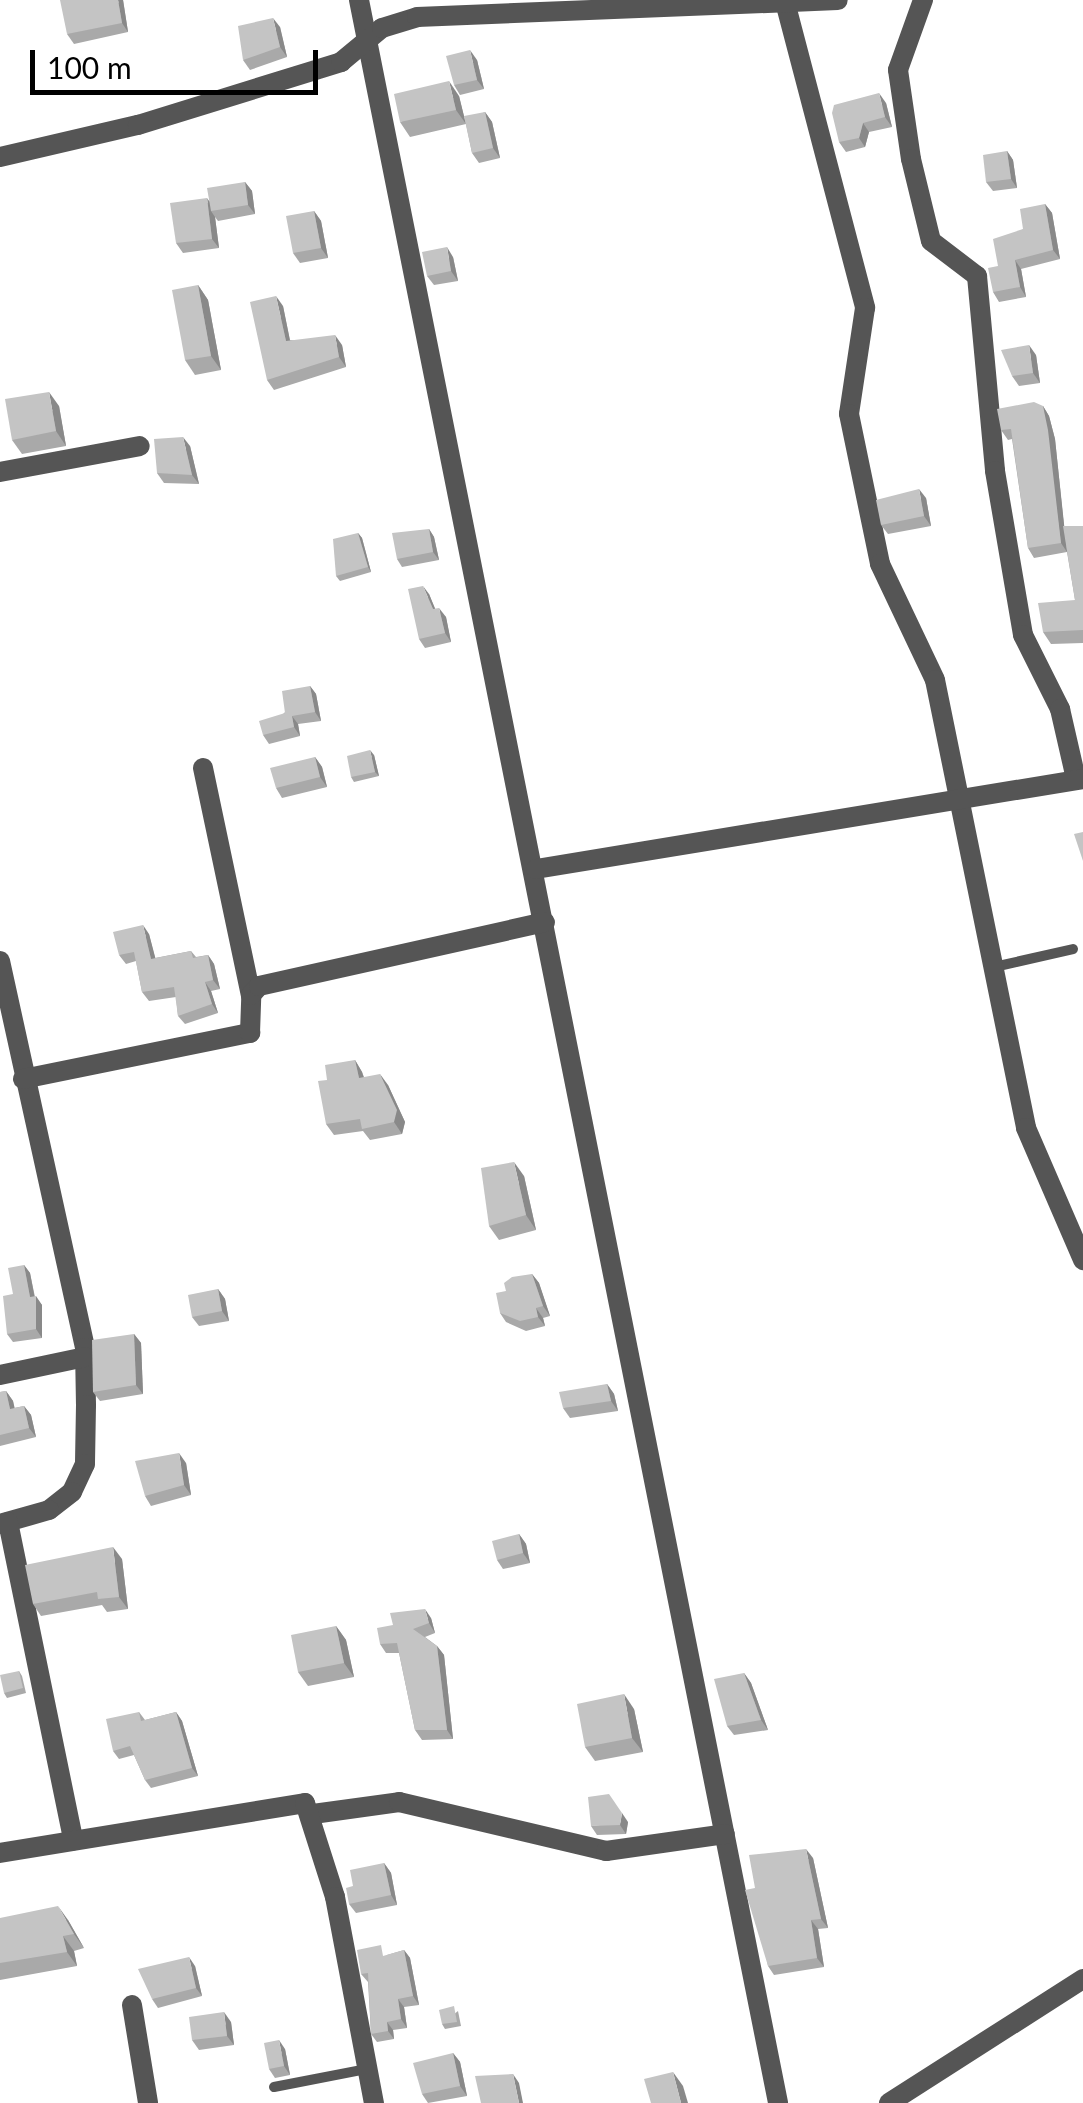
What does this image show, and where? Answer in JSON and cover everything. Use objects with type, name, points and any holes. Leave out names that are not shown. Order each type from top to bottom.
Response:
[{"type":"street","points":[[359,0],[370,37],[536,869],[778,2103]]},
{"type":"street","points":[[0,157],[121,130],[341,62],[370,37],[417,17],[838,0]]},
{"type":"street","points":[[536,869],[1079,779],[1060,709],[1023,635],[994,471],[978,276],[931,242],[911,159],[898,70],[923,0]]},
{"type":"street","points":[[784,2],[865,308],[849,414],[880,564],[935,680],[1026,1128],[1083,1260]]},
{"type":"street","points":[[0,472],[140,446]]},
{"type":"street","points":[[23,1079],[250,1033],[251,995],[204,768]]},
{"type":"street","points":[[251,995],[258,986],[545,922]]},
{"type":"street","points":[[0,961],[86,1357],[85,1464],[72,1492],[49,1510],[4,1523],[73,1840]]},
{"type":"street","points":[[0,1375],[86,1357]]},
{"type":"street","points":[[0,1853],[291,1800],[305,1802],[314,1814],[374,2103]]},
{"type":"street","points":[[314,1814],[399,1802],[606,1851],[725,1834]]},
{"type":"street","points":[[889,2103],[1083,1979]]},
{"type":"street","points":[[132,2005],[148,2103]]},
{"type":"lane","points":[[994,968],[1074,950]]},
{"type":"lane","points":[[274,2086],[368,2069]]},
{"type":"building","points":[[60,0],[118,0],[122,23],[67,34]]},
{"type":"building","points":[[273,18],[280,47],[243,60],[238,26]]},
{"type":"building","points":[[470,50],[477,80],[454,85],[446,56]]},
{"type":"building","points":[[449,81],[456,110],[400,122],[394,94]]},
{"type":"building","points":[[879,93],[885,117],[863,123],[859,138],[839,142],[832,113],[834,105]]},
{"type":"building","points":[[485,112],[493,148],[472,153],[464,116]]},
{"type":"building","points":[[1007,151],[1011,179],[986,182],[983,155]]},
{"type":"building","points":[[245,182],[248,205],[211,211],[207,188]]},
{"type":"building","points":[[207,198],[212,239],[176,243],[170,203]]},
{"type":"building","points":[[1045,204],[1053,250],[1015,260],[1020,287],[993,292],[988,268],[998,266],[993,239],[1023,229],[1020,209]]},
{"type":"building","points":[[314,211],[321,248],[293,253],[286,216]]},
{"type":"building","points":[[447,247],[451,271],[427,276],[422,252]]},
{"type":"building","points":[[198,285],[211,356],[185,360],[172,290]]},
{"type":"building","points":[[276,296],[286,341],[335,335],[339,357],[267,380],[250,302]]},
{"type":"building","points":[[1029,345],[1033,373],[1012,376],[1001,350]]},
{"type":"building","points":[[49,392],[56,431],[12,440],[5,399]]},
{"type":"building","points":[[1034,402],[1043,406],[1048,430],[1061,543],[1028,548],[1011,429],[1001,430],[997,409]]},
{"type":"building","points":[[183,437],[192,475],[157,473],[154,439]]},
{"type":"building","points":[[919,489],[924,516],[881,525],[876,500]]},
{"type":"building","points":[[1063,526],[1083,526],[1083,630],[1043,632],[1038,603],[1075,600]]},
{"type":"building","points":[[429,529],[433,552],[397,559],[392,533]]},
{"type":"building","points":[[358,533],[368,567],[336,576],[333,539]]},
{"type":"building","points":[[423,586],[433,609],[439,608],[445,633],[419,639],[408,589]]},
{"type":"building","points":[[310,686],[315,712],[292,716],[294,727],[263,735],[259,721],[285,713],[282,691]]},
{"type":"building","points":[[370,750],[375,772],[351,777],[347,756]]},
{"type":"building","points":[[315,757],[320,777],[276,788],[270,768]]},
{"type":"building","points":[[1083,832],[1083,861],[1074,834]]},
{"type":"building","points":[[143,925],[151,959],[191,951],[193,958],[208,955],[213,980],[205,982],[212,1004],[178,1016],[174,987],[142,992],[134,952],[119,955],[113,932]]},
{"type":"building","points":[[355,1060],[359,1078],[380,1074],[397,1110],[394,1122],[362,1129],[360,1119],[326,1124],[318,1081],[327,1080],[325,1065]]},
{"type":"building","points":[[514,1162],[526,1215],[489,1226],[481,1168]]},
{"type":"building","points":[[24,1265],[30,1297],[36,1296],[36,1329],[7,1334],[3,1296],[13,1294],[8,1268]]},
{"type":"building","points":[[532,1274],[543,1306],[536,1308],[538,1317],[520,1321],[500,1313],[496,1293],[506,1291],[504,1283],[512,1277]]},
{"type":"building","points":[[218,1289],[222,1311],[192,1317],[188,1295]]},
{"type":"building","points":[[134,1334],[136,1385],[93,1392],[92,1340]]},
{"type":"building","points":[[607,1384],[611,1401],[563,1408],[559,1392]]},
{"type":"building","points":[[6,1391],[10,1409],[24,1406],[29,1428],[0,1435],[0,1392]]},
{"type":"building","points":[[179,1453],[184,1485],[145,1496],[135,1461]]},
{"type":"building","points":[[519,1534],[523,1553],[497,1560],[492,1541]]},
{"type":"building","points":[[113,1547],[119,1597],[98,1599],[97,1592],[33,1604],[25,1565]]},
{"type":"building","points":[[425,1609],[429,1623],[413,1629],[437,1646],[447,1730],[415,1730],[397,1643],[380,1644],[377,1628],[393,1625],[390,1613]]},
{"type":"building","points":[[336,1626],[344,1663],[298,1672],[291,1635]]},
{"type":"building","points":[[19,1671],[23,1688],[4,1693],[0,1675]]},
{"type":"building","points":[[744,1673],[761,1720],[727,1726],[714,1679]]},
{"type":"building","points":[[624,1694],[632,1738],[585,1747],[577,1704]]},
{"type":"building","points":[[139,1712],[141,1721],[176,1712],[192,1768],[145,1780],[130,1746],[113,1751],[106,1719]]},
{"type":"building","points":[[609,1794],[622,1813],[620,1825],[591,1826],[588,1797]]},
{"type":"building","points":[[806,1849],[821,1919],[811,1920],[817,1958],[768,1966],[745,1890],[755,1888],[749,1855]]},
{"type":"building","points":[[384,1863],[391,1895],[349,1904],[346,1888],[353,1886],[350,1870]]},
{"type":"building","points":[[58,1906],[74,1934],[63,1936],[67,1952],[0,1963],[0,1918]]},
{"type":"building","points":[[381,1945],[383,1956],[404,1950],[413,1996],[398,1999],[401,2019],[387,2022],[388,2031],[371,2034],[368,1973],[361,1974],[357,1950]]},
{"type":"building","points":[[189,1957],[196,1988],[152,1999],[138,1969]]},
{"type":"building","points":[[454,2006],[457,2022],[442,2024],[439,2010]]},
{"type":"building","points":[[224,2012],[227,2036],[192,2040],[189,2017]]},
{"type":"building","points":[[279,2040],[284,2066],[269,2069],[264,2043]]},
{"type":"building","points":[[453,2053],[460,2086],[422,2094],[413,2063]]},
{"type":"building","points":[[673,2072],[681,2103],[651,2103],[644,2079]]},
{"type":"building","points":[[513,2074],[519,2103],[481,2103],[475,2076]]}]
